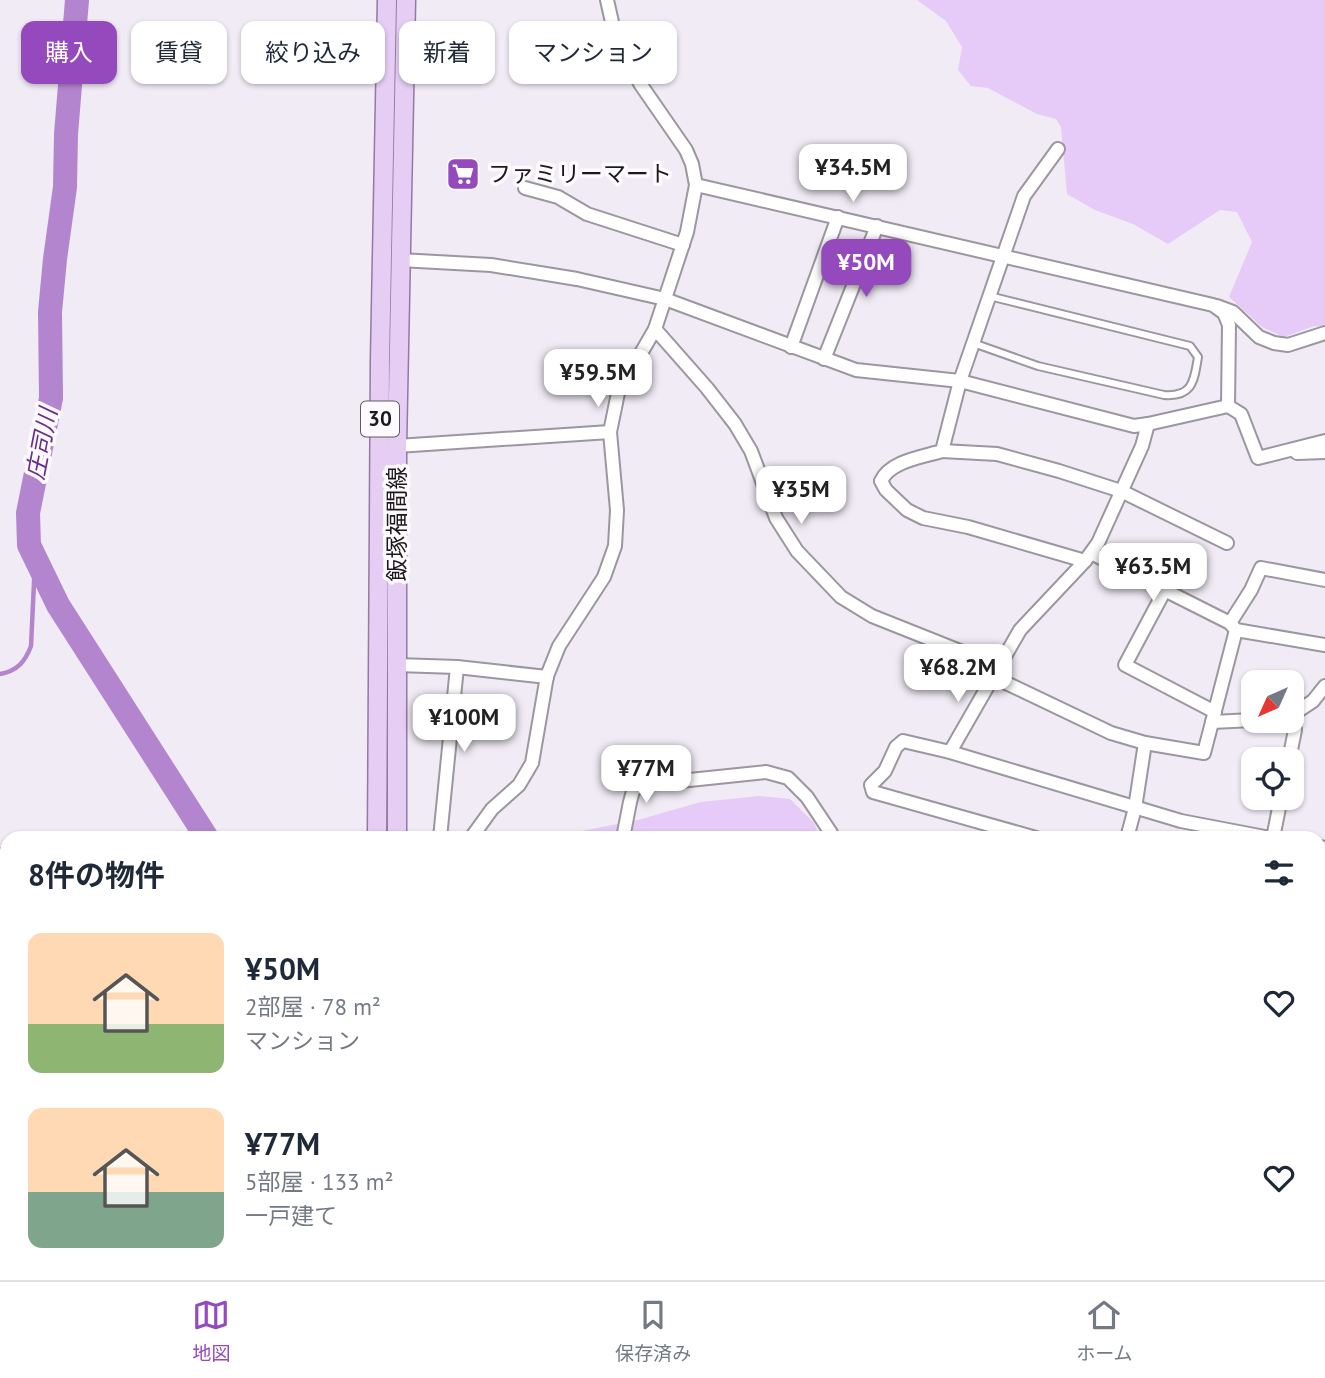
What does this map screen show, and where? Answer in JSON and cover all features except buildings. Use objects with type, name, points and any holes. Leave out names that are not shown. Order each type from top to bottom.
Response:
[{"type":"main road","name":"飯塚福間線","points":[[377,831],[380,360],[387,0]]},
{"type":"main road","name":"飯塚福間線","points":[[397,831],[397,446],[406,0]]},
{"type":"street","points":[[476,831],[492,809],[519,785],[532,763],[547,677],[559,646],[604,577],[615,546],[617,510],[610,432],[618,393],[655,329],[682,245],[696,185],[686,150],[641,85],[616,40],[607,0]]},
{"type":"street","points":[[942,451],[960,381],[1024,196],[1055,158],[1058,149]]},
{"type":"street","points":[[696,185],[1213,305],[1233,312],[1259,337],[1274,343],[1288,345],[1325,333]]},
{"type":"street","points":[[526,188],[558,197],[587,214],[682,245]]},
{"type":"street","points":[[791,347],[838,218]]},
{"type":"street","points":[[824,359],[877,226]]},
{"type":"street","points":[[400,260],[491,265],[577,279],[665,299],[856,370],[960,381],[1134,426],[1228,406],[1241,414],[1258,458],[1325,441]]},
{"type":"street","points":[[1213,305],[1224,313],[1229,325],[1228,406]]},
{"type":"street","points":[[655,329],[735,424],[751,451],[776,518],[797,551],[841,597],[872,616],[985,661],[1004,682],[1111,733],[1145,743],[1204,753],[1233,626],[1261,568],[1325,580]]},
{"type":"street","points":[[950,752],[1020,630],[1088,557],[1142,446],[1148,424]]},
{"type":"street","points":[[397,446],[610,432]]},
{"type":"street","points":[[1227,543],[1121,491],[997,454],[942,451],[891,468],[881,481],[886,491],[907,510],[923,519],[968,527],[1088,557],[1165,590],[1233,626],[1325,645]]},
{"type":"street","points":[[1272,454],[1325,452]]},
{"type":"street","points":[[1165,590],[1125,665],[1214,717],[1241,719]]},
{"type":"street","points":[[397,665],[457,667],[547,677]]},
{"type":"street","points":[[441,831],[457,667]]},
{"type":"street","points":[[1304,707],[1313,701],[1325,686]]},
{"type":"street","points":[[1011,831],[873,792],[871,785],[885,771],[896,747],[903,741],[950,752],[1181,821],[1234,831]]},
{"type":"street","points":[[1129,831],[1145,743]]},
{"type":"street","points":[[623,831],[629,802],[641,784],[652,780],[680,781],[766,772],[788,778],[807,797],[830,831]]},
{"type":"street","points":[[1273,831],[1278,810]]},
{"type":"lane","points":[[973,343],[1038,366],[1164,395],[1175,396],[1185,392],[1194,380],[1198,357],[1190,346],[989,296]]},
{"type":"shaded area","points":[[917,0],[1325,0],[1325,327],[1314,326],[1284,337],[1262,327],[1229,297],[1252,242],[1237,212],[1220,210],[1168,244],[1133,224],[1095,210],[1067,194],[1061,127],[1056,119],[1037,114],[988,88],[971,86],[958,70],[962,47],[946,21]]},
{"type":"shaded area","points":[[759,796],[790,799],[814,823],[817,831],[582,831],[638,820],[701,802]]},
{"type":"waterway","name":"庄司川","points":[[77,0],[66,134],[65,187],[50,312],[51,398],[28,513],[29,545],[58,605],[203,831]]},
{"type":"waterway","points":[[0,674],[20,665],[31,646],[35,561]]},
{"type":"place","name":"ファミリーマート","points":[[463,174]]}]
